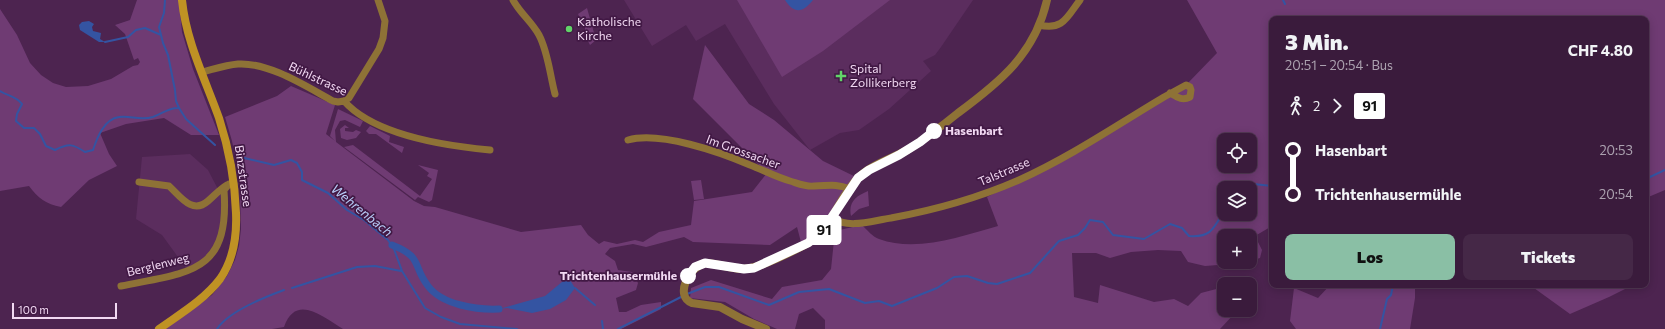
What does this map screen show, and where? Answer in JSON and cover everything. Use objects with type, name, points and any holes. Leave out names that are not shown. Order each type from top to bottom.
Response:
[{"type":"main road","name":"Binzstrasse","points":[[159,329],[199,300],[215,285],[230,261],[236,239],[232,184],[225,139],[188,34],[182,0]]},
{"type":"street","points":[[344,101],[353,92],[379,49],[383,38],[385,21],[378,0]]},
{"type":"street","points":[[513,0],[516,7],[539,35],[544,46],[555,94]]},
{"type":"street","points":[[766,329],[742,319],[720,307],[687,301],[684,294],[690,273],[700,264],[711,263],[744,269],[754,268],[808,243],[822,232],[850,189],[863,173],[920,142],[994,85],[1012,68],[1022,55],[1039,25],[1047,0]]},
{"type":"street","points":[[1039,25],[1056,27],[1080,0]]},
{"type":"street","name":"Bühlstrasse","points":[[202,72],[239,64],[266,68],[283,75],[333,101],[344,101],[354,111],[383,126],[409,136],[445,145],[490,150]]},
{"type":"street","name":"Talstrasse","points":[[832,218],[838,222],[849,224],[873,221],[942,207],[986,193],[1025,177],[1063,157],[1170,93]]},
{"type":"street","name":"Im Grossacher","points":[[628,140],[636,138],[653,138],[683,143],[736,159],[788,181],[812,187],[838,184],[850,189]]},
{"type":"street","points":[[139,182],[169,186],[184,201],[192,206],[207,202],[219,190],[232,184]]},
{"type":"street","name":"Berglenweg","points":[[121,286],[183,273],[199,266],[207,260],[214,251],[223,229],[225,213],[224,190],[232,184]]},
{"type":"shaded area","points":[[137,0],[179,0],[182,32],[193,69],[219,135],[191,135],[164,118],[126,124],[100,133],[109,154],[117,166],[89,180],[61,207],[43,200],[29,186],[0,191],[0,9],[17,35],[30,63],[41,75],[53,83],[66,87],[88,86],[111,79],[133,66],[138,65],[140,62],[138,58],[134,60],[125,34],[115,25],[130,20]]},
{"type":"shaded area","name":"Spital Zollikerberg","points":[[624,0],[973,0],[935,55],[923,61],[931,71],[889,109],[859,130],[840,133],[810,150],[774,104],[725,24],[696,41],[686,25],[652,46]]},
{"type":"shaded area","points":[[737,0],[890,0],[823,51],[782,77]]},
{"type":"shaded area","points":[[1187,0],[1665,0],[1665,190],[1649,197],[1649,16],[1269,16],[1269,228],[1257,235],[1257,229],[1217,229],[1217,265],[1205,266],[1188,262],[1181,251],[1158,250],[1131,252],[1110,258],[1096,253],[1072,253],[1074,297],[1098,303],[1100,285],[1154,302],[1174,299],[1188,306],[1201,293],[1217,289],[1217,317],[1231,317],[1220,329],[825,329],[825,320],[813,308],[799,314],[795,329],[777,329],[754,319],[725,302],[690,298],[691,288],[711,280],[772,299],[782,287],[822,280],[831,269],[835,231],[862,225],[872,235],[879,239],[894,243],[924,244],[939,242],[998,226],[987,197],[1037,171],[1186,85],[1217,53]]},
{"type":"shaded area","points":[[587,8],[596,40],[590,45],[585,35],[585,28],[578,14]]},
{"type":"shaded area","points":[[705,45],[749,104],[774,120],[823,161],[858,178],[826,227],[802,246],[797,227],[770,245],[693,242],[684,237],[646,247],[633,244],[610,248],[605,254],[615,261],[618,270],[632,272],[638,283],[636,290],[616,298],[619,312],[626,312],[641,305],[661,302],[661,309],[621,329],[343,329],[319,314],[303,310],[295,311],[289,317],[284,327],[272,329],[164,329],[212,295],[227,276],[235,260],[239,246],[241,229],[240,195],[246,184],[240,180],[232,141],[225,117],[277,96],[291,86],[335,105],[326,134],[335,141],[330,136],[338,109],[363,121],[360,127],[345,120],[340,121],[335,130],[336,142],[414,201],[424,206],[435,207],[521,232],[581,225],[588,235],[599,244],[604,241],[617,244],[635,240],[643,242],[659,232],[691,225],[694,201],[752,192],[767,173],[693,99]]},
{"type":"shaded area","points":[[345,125],[349,128],[345,128],[345,131],[353,132],[356,130],[361,132],[356,138],[347,140],[341,138],[340,129]]},
{"type":"shaded area","points":[[370,126],[390,136],[389,142],[404,147],[402,153],[376,134],[369,134],[366,131]]},
{"type":"shaded area","points":[[353,145],[420,196],[432,179],[427,176],[429,173],[418,165],[438,170],[432,200],[429,202],[418,197],[415,200],[344,147]]},
{"type":"shaded area","points":[[190,154],[208,170],[221,195],[223,215],[220,233],[212,251],[198,264],[186,268],[162,235],[136,219],[142,157]]},
{"type":"shaded area","points":[[701,180],[704,199],[694,200],[691,181]]},
{"type":"shaded area","points":[[868,191],[869,206],[859,209],[851,216],[850,211],[854,200]]},
{"type":"shaded area","points":[[1257,240],[1262,250],[1260,258],[1257,259]]},
{"type":"shaded area","points":[[1294,288],[1318,298],[1327,288],[1415,288],[1415,298],[1410,329],[1296,329],[1290,321]]},
{"type":"shaded area","points":[[1534,288],[1627,288],[1609,297],[1570,314]]},
{"type":"water","points":[[785,0],[813,0],[806,7],[795,10],[788,5]]},
{"type":"water","points":[[89,21],[94,24],[92,27],[93,31],[101,33],[100,39],[105,42],[99,42],[80,30],[79,25],[82,22]]},
{"type":"water","points":[[568,277],[575,288],[566,300],[550,309],[532,313],[507,308],[499,309],[545,296]]},
{"type":"waterway","points":[[165,0],[164,13],[159,27],[168,55],[176,101],[179,108]]},
{"type":"waterway","points":[[1283,0],[1285,4]]},
{"type":"waterway","points":[[105,42],[128,37],[136,30],[145,28],[161,35]]},
{"type":"waterway","name":"Wehrenbach","points":[[0,91],[15,98],[22,104],[17,114],[16,121],[24,128],[34,128],[40,134],[46,146],[55,150],[67,145],[77,147],[85,152],[93,150],[105,125],[114,118],[148,118],[175,108],[179,108],[186,119],[215,145]]},
{"type":"waterway","name":"Wehrenbach","points":[[244,158],[274,165],[291,160],[297,163],[302,172],[302,180],[328,193],[347,210],[364,220],[388,240],[394,249],[402,271],[425,308],[441,317],[460,324],[517,329]]},
{"type":"waterway","name":"Wehrenbach","points":[[1649,176],[1665,170]]},
{"type":"waterway","name":"Wehrenbach","points":[[1257,184],[1269,186]]},
{"type":"waterway","name":"Wehrenbach","points":[[687,294],[705,287],[719,287],[769,305],[799,292],[829,289],[865,303],[879,301],[892,306],[937,288],[954,277],[967,276],[988,283],[997,284],[1030,273],[1059,241],[1078,235],[1090,220],[1103,222],[1113,235],[1144,239],[1170,224],[1182,228],[1189,236],[1202,235],[1211,231],[1218,221]]},
{"type":"waterway","points":[[392,245],[402,249],[413,258],[428,286],[442,298],[460,305],[499,309]]},
{"type":"waterway","points":[[292,288],[357,267],[375,266],[401,271]]},
{"type":"waterway","points":[[575,288],[595,305]]},
{"type":"waterway","points":[[1380,329],[1387,299],[1391,295],[1392,288]]},
{"type":"waterway","points":[[217,329],[222,323],[238,311],[257,301],[284,290]]},
{"type":"waterway","name":"Wehrenbach","points":[[618,329],[683,296]]},
{"type":"waterway","points":[[602,321],[603,329]]},
{"type":"bus line","name":"91","points":[[688,276],[695,267],[705,263],[744,269],[754,268],[808,243],[818,236],[826,227],[850,189],[863,173],[899,155],[934,131]]},
{"type":"place","name":"Katholische Kirche","points":[[569,29]]},
{"type":"place","name":"Spital Zollikerberg","points":[[841,76]]},
{"type":"place","name":"Hasenbart","points":[[934,131]]},
{"type":"place","name":"Trichtenhausermühle","points":[[688,276]]}]
